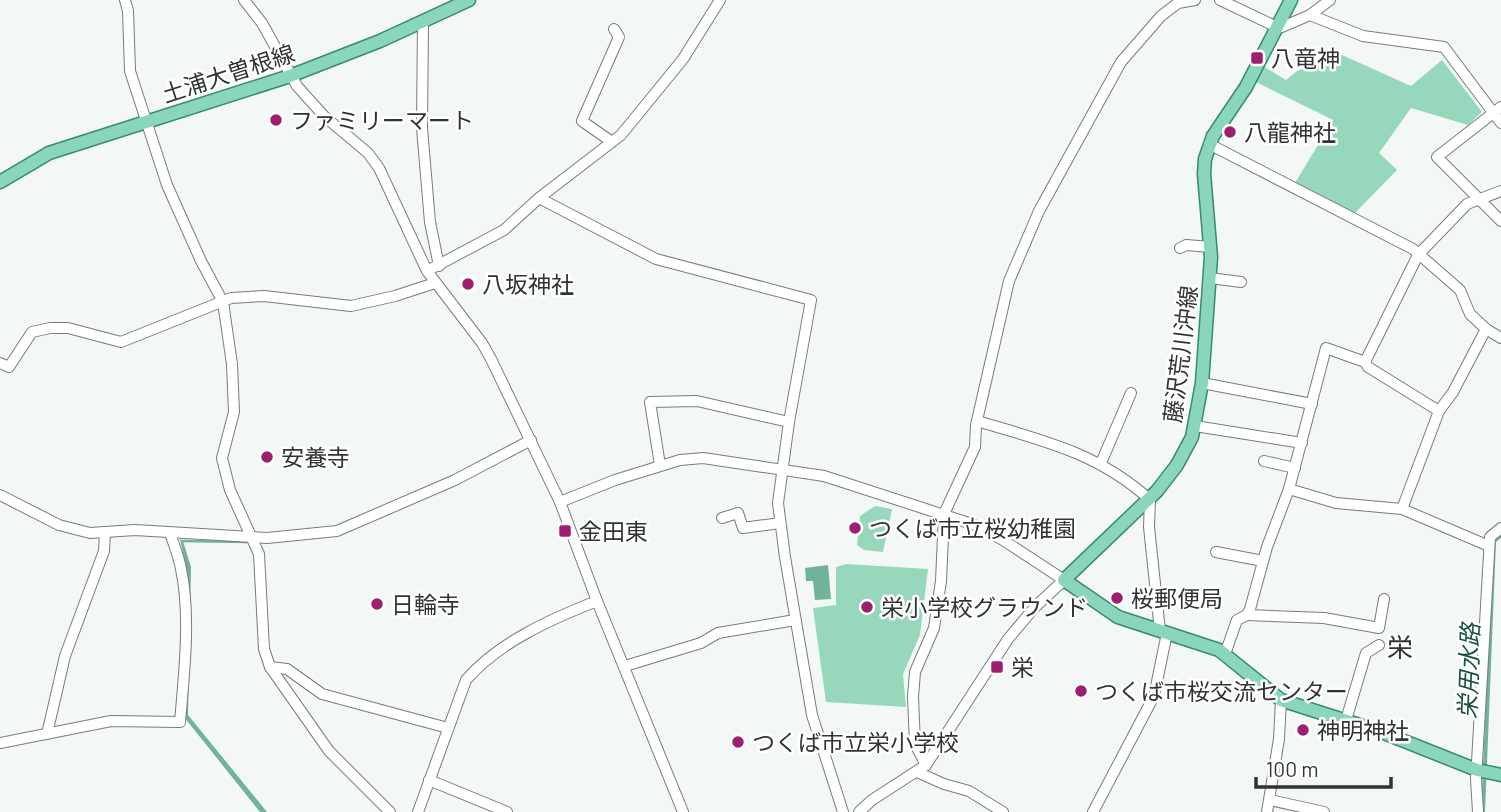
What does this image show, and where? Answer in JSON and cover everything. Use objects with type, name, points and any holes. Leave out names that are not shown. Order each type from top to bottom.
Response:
[{"type":"main road","name":"土浦大曽根線","points":[[0,182],[49,153],[290,76],[380,41],[469,0]]},
{"type":"main road","name":"藤沢荒川沖線","points":[[1064,580],[1150,500],[1177,465],[1195,426],[1202,383],[1210,278],[1211,247],[1204,174],[1209,144],[1246,88],[1291,0]]},
{"type":"main road","points":[[1064,580],[1118,617],[1225,654],[1281,700],[1422,747],[1477,770],[1501,775]]},
{"type":"street","points":[[125,0],[128,11],[130,71],[146,121],[167,185],[201,261],[223,302],[232,364],[234,412],[222,458],[230,490],[259,554],[264,649],[270,667],[329,751],[390,812]]},
{"type":"street","points":[[244,0],[262,23],[290,76],[324,116],[368,153],[379,168],[427,271],[486,351],[560,502],[597,601],[683,812]]},
{"type":"street","points":[[427,271],[504,230],[539,198],[621,135],[675,70],[720,0]]},
{"type":"street","points":[[926,765],[915,744],[915,672],[934,628],[944,514],[975,447],[977,421],[1009,281],[1040,211],[1122,62],[1161,16],[1178,1],[1195,0]]},
{"type":"street","points":[[1220,0],[1277,27],[1310,15],[1330,0]]},
{"type":"street","points":[[1310,15],[1363,36],[1444,47],[1496,110],[1501,123]]},
{"type":"street","points":[[423,21],[422,128],[430,222],[439,266]]},
{"type":"street","points":[[612,142],[582,121],[618,37],[614,29]]},
{"type":"street","points":[[1496,110],[1437,157],[1501,221]]},
{"type":"street","points":[[1209,144],[1413,249],[1460,290],[1470,314],[1501,338]]},
{"type":"street","points":[[1365,362],[1418,255],[1453,217],[1478,199],[1501,191]]},
{"type":"street","points":[[539,198],[656,259],[811,300],[789,422],[778,503],[812,715],[843,812]]},
{"type":"street","points":[[1180,248],[1186,245],[1211,247]]},
{"type":"street","points":[[1210,278],[1241,282]]},
{"type":"street","points":[[0,363],[9,367],[32,332],[51,328],[68,328],[121,342],[231,298],[264,296],[351,306],[396,296],[435,283]]},
{"type":"street","points":[[1402,509],[1439,411],[1453,392],[1486,329]]},
{"type":"street","points":[[1247,615],[1289,489],[1326,348],[1365,362],[1368,367],[1439,411]]},
{"type":"street","points":[[1202,383],[1312,404]]},
{"type":"street","points":[[1101,463],[1131,393]]},
{"type":"street","points":[[660,466],[650,402],[697,401],[789,422]]},
{"type":"street","points":[[977,421],[1069,449],[1101,463],[1129,481],[1150,500],[1149,527],[1164,632],[1154,696],[1093,812]]},
{"type":"street","points":[[1195,426],[1302,443]]},
{"type":"street","points":[[0,495],[76,531],[135,530],[267,538],[337,531],[455,480],[531,440]]},
{"type":"street","points":[[560,502],[680,460],[703,458],[824,476],[975,525],[1064,580],[1035,607],[1008,639],[926,765],[872,800],[859,812]]},
{"type":"street","points":[[1264,461],[1295,468]]},
{"type":"street","points":[[1289,489],[1336,503],[1402,509],[1489,546]]},
{"type":"street","points":[[722,518],[738,513],[743,528],[780,523]]},
{"type":"street","points":[[1478,812],[1477,770],[1489,546],[1490,537],[1501,528]]},
{"type":"street","points":[[47,734],[65,656],[104,551],[105,532]]},
{"type":"street","points":[[0,743],[111,721],[180,722],[185,601],[181,567],[170,533]]},
{"type":"street","points":[[1216,552],[1263,561]]},
{"type":"street","points":[[1225,654],[1237,620],[1247,615],[1324,618],[1379,628],[1384,599]]},
{"type":"street","points":[[418,812],[467,680],[480,664],[542,625],[597,601]]},
{"type":"street","points":[[625,666],[701,643],[718,633],[795,620]]},
{"type":"street","points":[[1346,720],[1366,653],[1379,645]]},
{"type":"street","points":[[270,667],[287,669],[322,694],[448,728]]},
{"type":"street","points":[[1267,812],[1279,739],[1281,700]]},
{"type":"street","points":[[917,772],[969,792],[1003,812]]},
{"type":"street","points":[[429,780],[507,812]]},
{"type":"street","points":[[872,800],[878,812]]},
{"type":"street","points":[[1270,800],[1324,810]]},
{"type":"shaded area","points":[[1342,55],[1411,86],[1442,60],[1482,112],[1468,125],[1411,108],[1379,153],[1397,170],[1355,213],[1295,183],[1333,120],[1254,81],[1263,66],[1286,80],[1297,71]]},
{"type":"shaded area","points":[[875,506],[892,509],[883,552],[864,550],[857,545],[860,516]]},
{"type":"shaded area","points":[[1501,532],[1501,538],[1496,542],[1485,812],[1481,812],[1493,539]]},
{"type":"shaded area","points":[[180,539],[191,567],[188,715],[267,812],[260,812],[184,717],[186,567]]},
{"type":"shaded area","name":"栄小学校グラウンド","points":[[846,564],[928,569],[920,635],[903,674],[906,707],[826,702],[813,608],[836,605],[836,567]]},
{"type":"shaded area","points":[[828,565],[831,599],[815,600],[813,581],[806,581],[805,568]]},
{"type":"waterway","points":[[182,541],[247,542]]},
{"type":"place","name":"八竜神","points":[[1257,58]]},
{"type":"place","name":"ファミリーマート","points":[[276,120]]},
{"type":"place","name":"八龍神社","points":[[1230,132]]},
{"type":"place","name":"八坂神社","points":[[468,284]]},
{"type":"place","name":"安養寺","points":[[267,457]]},
{"type":"place","name":"つくば市立桜幼稚園","points":[[855,528]]},
{"type":"place","name":"金田東","points":[[565,531]]},
{"type":"place","name":"桜郵便局","points":[[1117,598]]},
{"type":"place","name":"日輪寺","points":[[377,604]]},
{"type":"place","name":"栄小学校グラウンド","points":[[867,607]]},
{"type":"place","name":"栄","points":[[997,667]]},
{"type":"place","name":"つくば市桜交流センター","points":[[1081,691]]},
{"type":"place","name":"神明神社","points":[[1303,730]]},
{"type":"place","name":"つくば市立栄小学校","points":[[738,742]]},
{"type":"district","name":"栄","points":[[1400,646]]},
{"type":"water label","name":"栄用水路","points":[[1468,671]]}]
